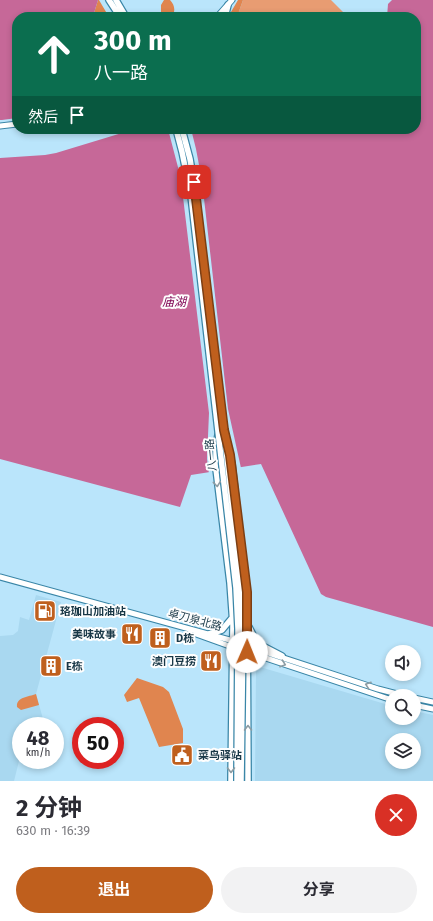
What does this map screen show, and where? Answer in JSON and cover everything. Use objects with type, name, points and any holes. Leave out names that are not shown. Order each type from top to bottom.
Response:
[{"type":"main road","points":[[110,0],[117,12]]},
{"type":"main road","points":[[116,0],[123,12]]},
{"type":"main road","points":[[227,12],[230,2]]},
{"type":"main road","name":"八一路","points":[[177,134],[191,196],[242,602],[241,781]]},
{"type":"main road","name":"八一路","points":[[183,134],[190,159],[195,190],[221,430],[232,550],[237,611],[237,781]]},
{"type":"main road","points":[[221,430],[229,447],[232,464],[248,608],[248,781]]},
{"type":"main road","points":[[221,430],[216,446],[216,469],[232,610],[231,781]]},
{"type":"main road","points":[[209,634],[222,630],[232,617]]},
{"type":"main road","points":[[248,624],[251,634],[257,643],[282,656]]},
{"type":"main road","points":[[231,742],[248,742]]},
{"type":"street","points":[[221,12],[230,2]]},
{"type":"street","points":[[0,126],[12,125]]},
{"type":"street","name":"卓刀泉北路","points":[[0,577],[209,634],[233,644]]},
{"type":"street","name":"卓刀泉北路","points":[[0,580],[247,648],[282,656],[385,691]]},
{"type":"street","name":"卓刀泉北路","points":[[247,648],[385,697]]},
{"type":"street","points":[[421,699],[433,702]]},
{"type":"street","points":[[421,706],[433,709]]},
{"type":"shaded area","points":[[98,0],[99,0],[106,12],[94,12]]},
{"type":"shaded area","points":[[164,0],[170,0],[173,4],[174,12],[161,12],[161,5]]},
{"type":"shaded area","points":[[238,0],[243,0],[239,12],[231,12]]},
{"type":"shaded area","points":[[243,0],[331,0],[343,12],[239,12]]},
{"type":"shaded area","points":[[36,595],[61,602],[36,694],[42,717],[12,717],[12,769],[17,769],[14,781],[0,781],[0,636],[13,635],[18,631],[20,617],[29,620]]},
{"type":"shaded area","points":[[260,667],[385,704],[385,725],[421,725],[421,712],[433,715],[433,781],[255,781],[256,671]]},
{"type":"shaded area","points":[[137,678],[163,687],[169,692],[183,729],[183,743],[159,747],[139,698],[127,702],[124,695]]},
{"type":"shaded area","points":[[36,694],[39,705],[21,710],[17,707],[20,699]]},
{"type":"water","points":[[0,0],[98,0],[94,12],[12,12],[12,119],[0,120]]},
{"type":"water","name":"庙湖","points":[[392,0],[433,0],[433,627],[326,597],[321,594],[261,464],[191,475],[180,507],[0,459],[0,158],[56,153],[119,134],[421,134],[421,12],[387,12],[388,4]]},
{"type":"pier","points":[[169,134],[192,134],[202,181],[228,409],[241,468],[209,474],[207,459],[209,413],[180,175]]},
{"type":"place","name":"珞珈山加油站","points":[[45,611]]},
{"type":"place","name":"美味故事","points":[[132,634]]},
{"type":"place","name":"D栋","points":[[160,638]]},
{"type":"place","name":"澳门豆捞","points":[[211,661]]},
{"type":"place","name":"E栋","points":[[51,666]]},
{"type":"place","name":"菜鸟驿站","points":[[182,755]]},
{"type":"route","points":[[194,182],[224,430],[229,447],[247,592],[247,652]]}]
